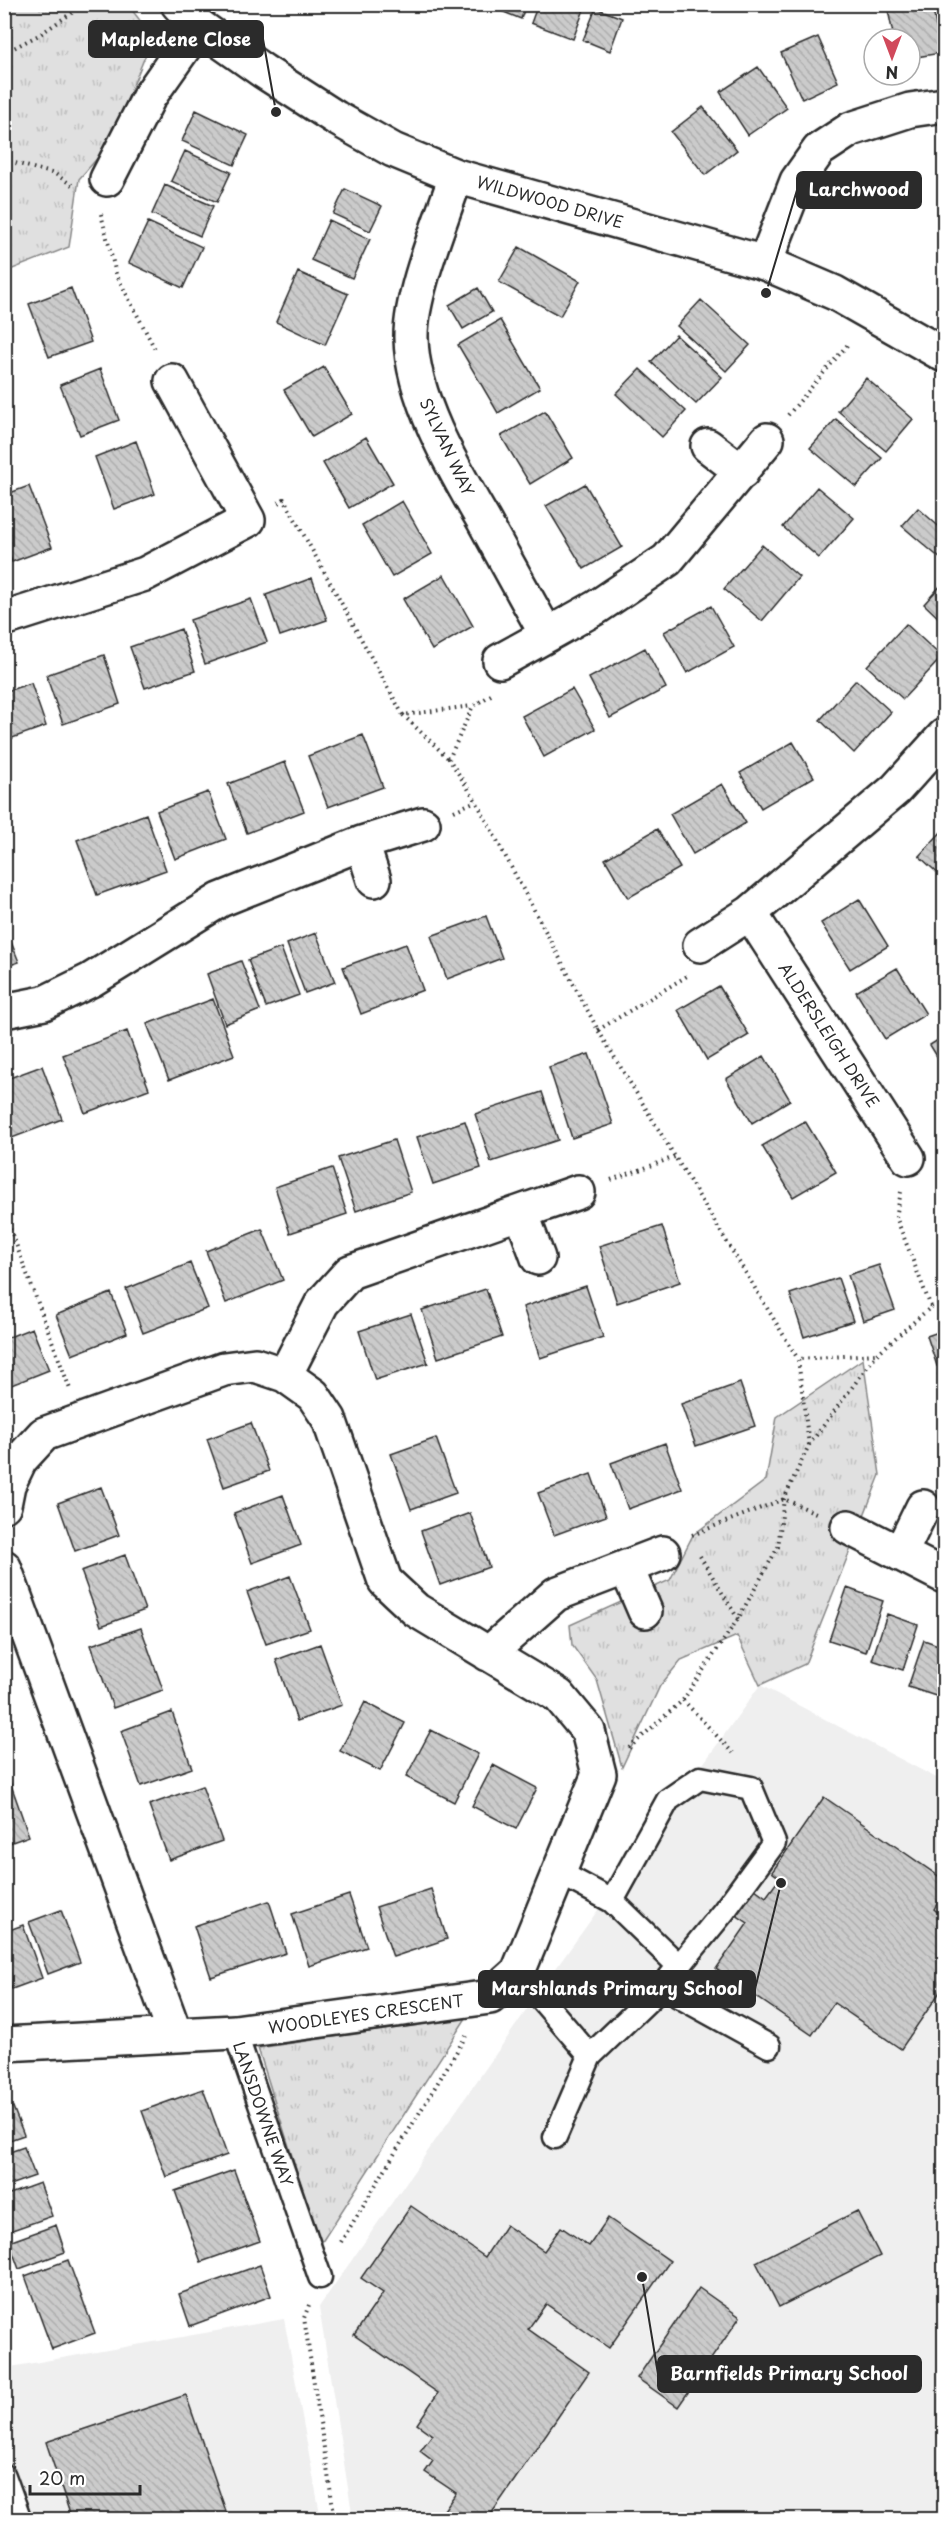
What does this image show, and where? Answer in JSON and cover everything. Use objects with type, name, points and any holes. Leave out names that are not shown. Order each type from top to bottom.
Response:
[{"type":"street","name":"WILDWOOD DRIVE","points":[[189,15],[262,71],[393,150],[456,176],[765,263],[835,293],[945,356]]},
{"type":"street","points":[[94,185],[149,97],[189,15]]},
{"type":"street","points":[[765,263],[797,181],[819,150],[852,129],[910,110],[945,105]]},
{"type":"street","name":"SYLVAN WAY","points":[[456,176],[418,292],[411,337],[416,374],[431,419],[456,473],[547,635]]},
{"type":"street","points":[[4,619],[145,574],[248,520],[172,381]]},
{"type":"street","points":[[500,661],[597,608],[667,560],[767,440]]},
{"type":"street","points":[[708,446],[742,472]]},
{"type":"street","points":[[700,945],[750,913],[896,789],[945,736]]},
{"type":"street","points":[[4,1011],[44,1003],[91,980],[220,900],[362,843],[423,824]]},
{"type":"street","points":[[362,843],[374,880]]},
{"type":"street","name":"ALDERSLEIGH DRIVE","points":[[750,913],[908,1158]]},
{"type":"street","points":[[285,1375],[322,1302],[350,1272],[578,1192]]},
{"type":"street","points":[[521,1212],[538,1258]]},
{"type":"street","points":[[4,1505],[8,1485],[21,1460],[44,1434],[224,1369],[255,1365],[285,1375],[313,1395],[329,1419],[386,1581],[416,1610],[558,1696],[588,1731],[599,1774],[518,1972],[490,1997]]},
{"type":"street","points":[[900,1554],[923,1507]]},
{"type":"street","points":[[848,1527],[945,1576]]},
{"type":"street","points":[[488,1654],[556,1594],[663,1553]]},
{"type":"street","points":[[4,1567],[175,2034]]},
{"type":"street","points":[[626,1567],[645,1611]]},
{"type":"street","name":"WOODLEYES CRESCENT","points":[[235,2032],[490,1997]]},
{"type":"street","name":"LANSDOWNE WAY","points":[[4,2044],[235,2032]]},
{"type":"lane","points":[[555,2137],[590,2056],[662,1987],[724,1911],[774,1843],[751,1788],[700,1778],[668,1800],[612,1901]]},
{"type":"lane","points":[[560,1873],[612,1901],[679,1966]]},
{"type":"lane","points":[[518,1972],[590,2056]]},
{"type":"lane","points":[[662,1987],[769,2046]]},
{"type":"lane","name":"LANSDOWNE WAY","points":[[235,2032],[320,2277]]},
{"type":"lane","points":[[4,2476],[20,2520]]},
{"type":"path","points":[[4,53],[39,35],[85,4]]},
{"type":"path","points":[[4,160],[94,185]]},
{"type":"path","points":[[100,212],[116,274],[172,381]]},
{"type":"path","points":[[767,440],[847,344],[857,342]]},
{"type":"path","points":[[248,520],[285,499],[403,715],[449,759],[476,801],[597,1030],[798,1359],[809,1445]]},
{"type":"path","points":[[403,715],[473,706],[497,692],[488,672],[500,661]]},
{"type":"path","points":[[449,759],[473,706]]},
{"type":"path","points":[[597,1030],[711,962],[700,945]]},
{"type":"path","points":[[578,1192],[675,1157]]},
{"type":"path","points":[[908,1158],[896,1217],[931,1307]]},
{"type":"path","points":[[4,1212],[81,1421]]},
{"type":"path","points":[[599,1774],[683,1700],[738,1619],[778,1547],[784,1499],[809,1445],[877,1354],[931,1307],[945,1303]]},
{"type":"path","points":[[798,1359],[877,1354]]},
{"type":"path","points":[[663,1553],[693,1535],[784,1499],[848,1527]]},
{"type":"path","points":[[693,1535],[696,1543]]},
{"type":"path","points":[[699,1552],[701,1560],[738,1619]]},
{"type":"path","points":[[335,2520],[304,2318],[320,2277],[490,1997]]},
{"type":"shaded area","points":[[760,1685],[944,1782],[944,2519],[353,2519],[319,2307],[544,1985]]},
{"type":"shaded area","points":[[284,2319],[321,2519],[5,2520],[5,2368]]},
{"type":"green space","points":[[5,5],[128,5],[153,37],[108,146],[79,179],[69,247],[5,272]]},
{"type":"green space","points":[[863,1359],[880,1475],[805,1664],[760,1685],[737,1636],[681,1660],[660,1686],[622,1767],[597,1680],[572,1645],[570,1625],[670,1580],[693,1535],[766,1480],[777,1417]]},
{"type":"green space","points":[[466,2018],[320,2245],[258,2048]]},
{"type":"building","points":[[484,4],[526,4],[521,19]]},
{"type":"building","points":[[538,4],[586,4],[573,39],[531,23]]},
{"type":"building","points":[[932,4],[941,53],[922,56],[922,27],[892,27],[888,10]]},
{"type":"building","points":[[596,8],[622,18],[610,51],[583,40]]},
{"type":"building","points":[[818,37],[838,82],[802,99],[781,53]]},
{"type":"building","points":[[758,67],[787,108],[748,135],[720,92]]},
{"type":"building","points":[[703,107],[737,150],[705,175],[671,132]]},
{"type":"building","points":[[196,110],[248,135],[234,165],[182,141]]},
{"type":"building","points":[[185,151],[231,172],[217,202],[171,181]]},
{"type":"building","points":[[165,185],[213,206],[200,236],[152,214]]},
{"type":"building","points":[[345,189],[382,206],[370,231],[333,214]]},
{"type":"building","points":[[329,220],[370,239],[352,278],[311,260]]},
{"type":"building","points":[[148,222],[202,247],[183,288],[129,263]]},
{"type":"building","points":[[519,247],[580,281],[560,316],[499,282]]},
{"type":"building","points":[[298,272],[348,294],[325,345],[276,322]]},
{"type":"building","points":[[71,288],[91,342],[49,357],[29,304]]},
{"type":"building","points":[[478,288],[492,312],[463,329],[449,305]]},
{"type":"building","points":[[701,300],[750,345],[726,371],[677,326]]},
{"type":"building","points":[[500,320],[540,388],[498,413],[458,345]]},
{"type":"building","points":[[676,335],[722,377],[696,404],[651,362]]},
{"type":"building","points":[[324,367],[352,414],[312,437],[284,390]]},
{"type":"building","points":[[100,369],[119,420],[80,435],[60,385]]},
{"type":"building","points":[[640,369],[686,411],[662,437],[616,394]]},
{"type":"building","points":[[866,378],[913,419],[886,451],[838,411]]},
{"type":"building","points":[[545,411],[573,458],[530,484],[501,436]]},
{"type":"building","points":[[836,419],[882,458],[856,487],[810,448]]},
{"type":"building","points":[[366,437],[393,483],[349,508],[323,463]]},
{"type":"building","points":[[136,441],[155,494],[114,509],[95,457]]},
{"type":"building","points":[[585,484],[622,547],[584,569],[546,506]]},
{"type":"building","points":[[29,486],[52,547],[12,562],[4,541],[4,495]]},
{"type":"building","points":[[817,487],[854,518],[819,558],[783,527]]},
{"type":"building","points":[[402,501],[432,554],[392,577],[362,525]]},
{"type":"building","points":[[918,508],[944,531],[942,560],[902,526]]},
{"type":"building","points":[[762,545],[799,577],[762,621],[724,589]]},
{"type":"building","points":[[444,575],[473,626],[432,650],[403,599]]},
{"type":"building","points":[[312,578],[327,620],[280,636],[266,595]]},
{"type":"building","points":[[944,582],[944,623],[924,604]]},
{"type":"building","points":[[251,599],[267,642],[205,664],[190,620]]},
{"type":"building","points":[[711,606],[734,647],[687,673],[664,632]]},
{"type":"building","points":[[906,624],[942,657],[903,699],[867,666]]},
{"type":"building","points":[[181,629],[195,671],[145,688],[130,647]]},
{"type":"building","points":[[645,648],[666,688],[610,718],[589,678]]},
{"type":"building","points":[[104,655],[120,704],[63,724],[46,675]]},
{"type":"building","points":[[856,680],[891,712],[854,753],[820,720]]},
{"type":"building","points":[[31,683],[46,726],[4,741],[4,692]]},
{"type":"building","points":[[572,689],[595,729],[544,757],[522,716]]},
{"type":"building","points":[[363,735],[383,787],[328,807],[308,756]]},
{"type":"building","points":[[793,742],[814,777],[761,808],[740,773]]},
{"type":"building","points":[[285,762],[304,811],[247,833],[228,784]]},
{"type":"building","points":[[722,784],[746,823],[693,854],[670,814]]},
{"type":"building","points":[[208,792],[226,839],[175,859],[157,811]]},
{"type":"building","points":[[146,814],[166,870],[97,895],[77,840]]},
{"type":"building","points":[[657,829],[680,868],[628,898],[605,859]]},
{"type":"building","points":[[944,829],[944,879],[919,856]]},
{"type":"building","points":[[859,899],[888,946],[850,969],[821,923]]},
{"type":"building","points":[[486,916],[502,958],[447,979],[431,936]]},
{"type":"building","points":[[4,924],[19,962],[4,967]]},
{"type":"building","points":[[316,933],[335,982],[305,993],[287,944]]},
{"type":"building","points":[[406,944],[423,990],[361,1014],[343,967]]},
{"type":"building","points":[[281,948],[299,995],[266,1007],[248,960]]},
{"type":"building","points":[[241,961],[260,1010],[225,1024],[207,974]]},
{"type":"building","points":[[897,968],[926,1014],[885,1039],[856,992]]},
{"type":"building","points":[[719,986],[749,1035],[707,1060],[678,1010]]},
{"type":"building","points":[[213,999],[234,1055],[169,1080],[147,1024]]},
{"type":"building","points":[[127,1031],[149,1089],[85,1113],[63,1055]]},
{"type":"building","points":[[944,1036],[944,1068],[930,1045]]},
{"type":"building","points":[[589,1054],[613,1124],[572,1138],[549,1067]]},
{"type":"building","points":[[764,1056],[790,1100],[752,1123],[726,1079]]},
{"type":"building","points":[[42,1066],[62,1119],[4,1141],[4,1080]]},
{"type":"building","points":[[542,1092],[558,1140],[491,1162],[475,1114]]},
{"type":"building","points":[[465,1121],[481,1168],[433,1184],[417,1137]]},
{"type":"building","points":[[805,1121],[836,1172],[793,1197],[762,1146]]},
{"type":"building","points":[[394,1140],[411,1192],[356,1211],[338,1158]]},
{"type":"building","points":[[332,1168],[347,1214],[290,1233],[275,1187]]},
{"type":"building","points":[[662,1226],[680,1282],[617,1303],[599,1246]]},
{"type":"building","points":[[262,1229],[283,1280],[226,1303],[206,1251]]},
{"type":"building","points":[[190,1263],[208,1308],[143,1333],[126,1289]]},
{"type":"building","points":[[879,1265],[895,1310],[863,1321],[848,1275]]},
{"type":"building","points":[[838,1278],[853,1321],[804,1337],[790,1294]]},
{"type":"building","points":[[586,1286],[603,1337],[540,1358],[523,1307]]},
{"type":"building","points":[[486,1289],[502,1337],[438,1358],[422,1310]]},
{"type":"building","points":[[111,1293],[127,1333],[72,1355],[56,1315]]},
{"type":"building","points":[[411,1314],[428,1363],[375,1380],[359,1331]]},
{"type":"building","points":[[32,1328],[49,1370],[4,1388],[4,1339]]},
{"type":"building","points":[[944,1330],[944,1364],[937,1366],[927,1336]]},
{"type":"building","points":[[944,1372],[944,1393],[938,1374]]},
{"type":"building","points":[[740,1383],[755,1426],[696,1446],[681,1404]]},
{"type":"building","points":[[251,1423],[269,1471],[224,1487],[207,1439]]},
{"type":"building","points":[[436,1438],[456,1493],[411,1509],[391,1454]]},
{"type":"building","points":[[665,1443],[682,1489],[628,1509],[611,1463]]},
{"type":"building","points":[[591,1474],[606,1516],[554,1535],[538,1493]]},
{"type":"building","points":[[101,1487],[119,1535],[75,1551],[58,1503]]},
{"type":"building","points":[[283,1495],[301,1545],[252,1563],[234,1513]]},
{"type":"building","points":[[470,1513],[489,1567],[440,1585],[421,1531]]},
{"type":"building","points":[[125,1555],[145,1610],[101,1626],[81,1571]]},
{"type":"building","points":[[290,1576],[310,1629],[266,1644],[247,1592]]},
{"type":"building","points":[[847,1588],[883,1601],[866,1652],[829,1640]]},
{"type":"building","points":[[887,1614],[918,1625],[903,1670],[872,1660]]},
{"type":"building","points":[[141,1628],[163,1690],[113,1708],[91,1645]]},
{"type":"building","points":[[924,1640],[944,1647],[944,1681],[939,1697],[908,1687]]},
{"type":"building","points":[[320,1644],[342,1705],[297,1721],[276,1660]]},
{"type":"building","points":[[365,1702],[405,1723],[380,1771],[340,1751]]},
{"type":"building","points":[[172,1712],[192,1768],[141,1786],[121,1731]]},
{"type":"building","points":[[431,1730],[478,1754],[454,1802],[406,1777]]},
{"type":"building","points":[[493,1765],[537,1788],[516,1829],[472,1806]]},
{"type":"building","points":[[9,1779],[29,1836],[4,1845],[4,1780]]},
{"type":"building","points":[[202,1786],[222,1841],[169,1860],[149,1805]]},
{"type":"building","points":[[824,1797],[944,1880],[944,1893],[934,1909],[942,1916],[937,1924],[944,1930],[944,1986],[901,2049],[834,2003],[812,2035],[716,1969],[748,1923],[736,1915],[755,1889],[766,1897],[780,1878],[772,1872]]},
{"type":"building","points":[[431,1889],[447,1939],[393,1957],[376,1907]]},
{"type":"building","points":[[349,1895],[367,1947],[309,1966],[292,1914]]},
{"type":"building","points":[[269,1901],[286,1953],[211,1977],[194,1926]]},
{"type":"building","points":[[61,1910],[80,1962],[48,1974],[29,1922]]},
{"type":"building","points":[[23,1925],[42,1978],[12,1989],[4,1969],[4,1932]]},
{"type":"building","points":[[203,2089],[227,2155],[166,2177],[142,2111]]},
{"type":"building","points":[[13,2107],[24,2135],[4,2142],[4,2110]]},
{"type":"building","points":[[24,2147],[35,2176],[4,2187],[4,2154]]},
{"type":"building","points":[[234,2170],[260,2241],[201,2262],[175,2191]]},
{"type":"building","points":[[40,2183],[52,2216],[4,2233],[4,2196]]},
{"type":"building","points":[[411,2206],[485,2257],[506,2225],[544,2251],[561,2227],[589,2246],[608,2218],[670,2261],[609,2348],[546,2304],[528,2329],[589,2372],[487,2520],[444,2520],[440,2516],[456,2493],[425,2472],[433,2461],[420,2451],[432,2435],[417,2424],[438,2393],[354,2335],[383,2293],[361,2278]]},
{"type":"building","points":[[857,2211],[880,2256],[779,2307],[756,2262]]},
{"type":"building","points":[[56,2225],[65,2252],[19,2269],[9,2242]]},
{"type":"building","points":[[68,2260],[95,2333],[52,2349],[25,2276]]},
{"type":"building","points":[[260,2265],[271,2296],[190,2326],[179,2294]]},
{"type":"building","points":[[699,2288],[740,2317],[678,2407],[637,2378]]},
{"type":"building","points":[[186,2395],[229,2520],[72,2520],[46,2442]]},
{"type":"place","name":"Mapledene Close","points":[[276,112]]},
{"type":"place","name":"Larchwood","points":[[766,293]]},
{"type":"place","name":"Marshlands Primary School","points":[[781,1883]]},
{"type":"place","name":"Barnfields Primary School","points":[[642,2277]]}]
